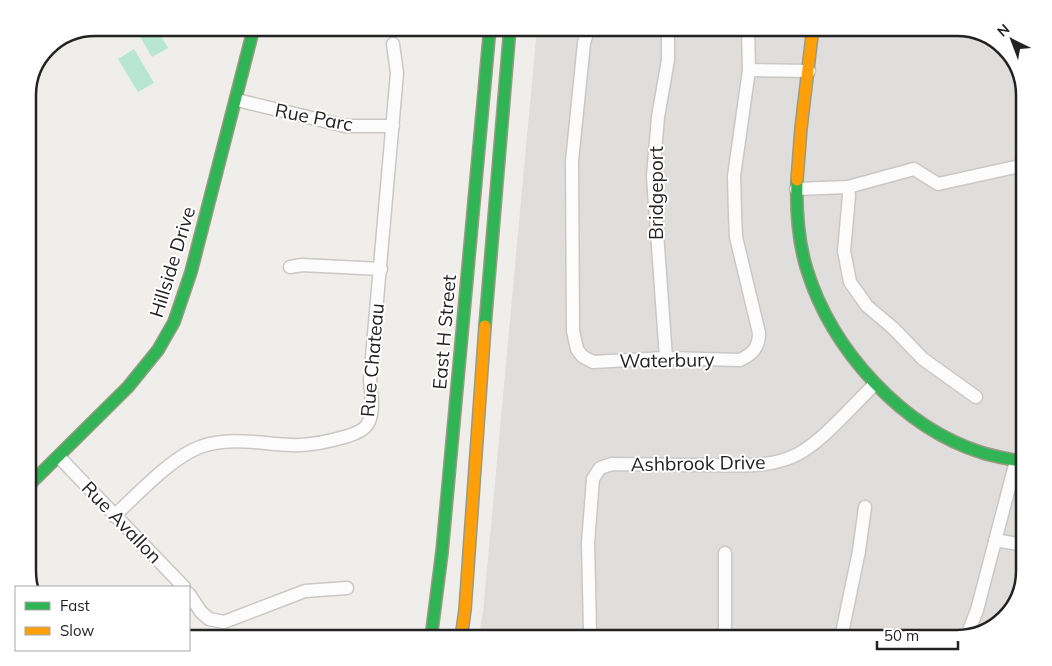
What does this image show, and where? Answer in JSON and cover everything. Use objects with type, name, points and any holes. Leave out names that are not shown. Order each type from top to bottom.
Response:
[{"type":"main road","name":"Hillside Drive","points":[[36,479],[128,387],[158,350],[174,322],[190,272],[237,100],[252,36]]},
{"type":"main road","name":"East H Street","points":[[432,630],[442,552],[489,36]]},
{"type":"main road","points":[[462,630],[509,36]]},
{"type":"main road","points":[[812,36],[798,148],[796,189],[798,228],[808,276],[821,307],[845,348],[875,384],[902,410],[933,430],[974,448],[1016,461]]},
{"type":"street","name":"Waterbury","points":[[586,36],[584,43],[572,161],[573,324],[577,349],[582,356],[593,362],[666,358],[740,360],[750,356],[759,343],[759,333],[736,237],[734,176],[749,70],[748,36]]},
{"type":"street","name":"Bridgeport","points":[[666,358],[652,176],[658,117],[668,60],[667,36]]},
{"type":"street","name":"Rue Chateau","points":[[114,516],[170,466],[192,450],[201,446],[217,442],[249,442],[294,446],[334,440],[358,433],[367,425],[371,413],[370,380],[397,74],[393,44]]},
{"type":"street","points":[[749,70],[809,70]]},
{"type":"street","name":"Rue Parc","points":[[237,100],[345,126],[392,126]]},
{"type":"street","points":[[796,189],[848,187],[914,169],[938,184],[1016,167]]},
{"type":"street","points":[[848,187],[849,196],[844,251],[850,282],[866,306],[893,328],[923,359],[976,397]]},
{"type":"street","points":[[290,267],[302,265],[381,269]]},
{"type":"street","name":"Ashbrook Drive","points":[[590,630],[588,543],[593,479],[600,468],[612,464],[730,465],[773,463],[799,453],[815,442],[875,384]]},
{"type":"street","name":"Rue Avallon","points":[[59,457],[183,586]]},
{"type":"street","points":[[970,628],[977,610],[995,540],[1016,477]]},
{"type":"street","points":[[843,630],[860,551],[865,507]]},
{"type":"street","points":[[995,540],[1016,544]]},
{"type":"street","points":[[725,554],[725,630]]},
{"type":"street","points":[[190,596],[201,612],[209,619],[224,622],[305,591],[346,588]]},
{"type":"shaded area","points":[[536,36],[956,36],[972,38],[987,45],[987,65],[1007,65],[1014,80],[1016,92],[1016,570],[1014,586],[1003,607],[986,622],[972,628],[956,630],[480,630],[483,612]]},
{"type":"shaded area","points":[[857,36],[947,36],[951,42],[934,49],[912,54],[888,54],[869,47]]},
{"type":"shaded area","points":[[1016,150],[1016,180],[971,191],[969,183],[976,167],[980,167],[979,160]]},
{"type":"green space","points":[[140,36],[161,36],[168,48],[152,57]]},
{"type":"green space","points":[[134,49],[154,83],[138,92],[118,59]]},
{"type":"traffic: fast","points":[[36,478],[128,387],[158,350],[174,322],[191,272],[252,36]]},
{"type":"traffic: fast","points":[[432,630],[442,552],[489,36]]},
{"type":"traffic: fast","points":[[485,326],[509,36]]},
{"type":"traffic: fast","points":[[797,180],[798,225],[807,270],[818,300],[852,356],[874,382],[898,405],[925,425],[953,441],[983,453],[1016,460]]},
{"type":"traffic: slow","points":[[797,180],[812,36]]},
{"type":"traffic: slow","points":[[462,630],[485,326]]}]
